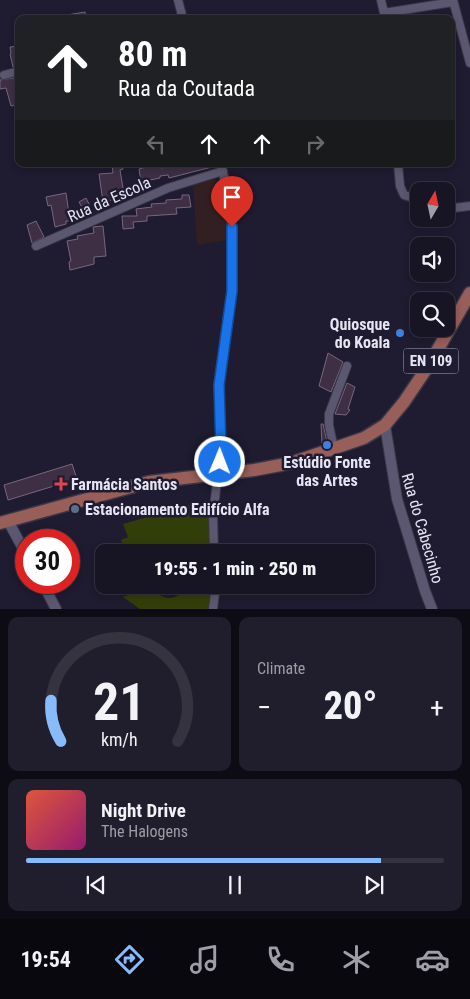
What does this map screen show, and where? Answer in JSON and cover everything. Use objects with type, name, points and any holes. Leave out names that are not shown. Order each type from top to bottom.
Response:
[{"type":"main road","name":"EN 109","points":[[4,522],[149,482],[254,470],[291,462],[364,438],[385,425],[404,402],[429,365],[470,293]]},
{"type":"street","points":[[178,0],[182,15]]},
{"type":"street","points":[[381,0],[384,13],[453,1],[467,39],[470,63]]},
{"type":"street","points":[[4,74],[15,72]]},
{"type":"street","points":[[214,544],[213,515],[221,449],[219,385],[232,291],[230,207],[222,167]]},
{"type":"street","name":"Rua da Escola","points":[[36,246],[168,188],[222,167]]},
{"type":"street","points":[[398,167],[400,186],[404,195],[410,197]]},
{"type":"street","points":[[455,208],[470,206]]},
{"type":"street","points":[[334,449],[329,425],[329,414],[347,366]]},
{"type":"street","name":"Rua do Cabecinho","points":[[385,425],[397,499],[432,609]]},
{"type":"street","points":[[4,522],[15,538]]},
{"type":"street","points":[[48,594],[56,609]]},
{"type":"street","points":[[213,609],[215,594]]},
{"type":"shaded area","points":[[215,179],[221,207],[227,207],[228,240],[197,245],[193,185]]},
{"type":"green space","points":[[196,503],[196,511],[210,509],[211,544],[122,544],[121,540],[128,537],[123,524]]},
{"type":"green space","points":[[132,594],[158,594],[168,598],[180,594],[212,594],[210,609],[140,609],[123,597]]},
{"type":"building","points":[[85,12],[85,15],[67,15]]},
{"type":"building","points":[[15,46],[15,67],[13,67],[10,47]]},
{"type":"building","points":[[15,78],[15,105],[11,106],[6,88],[0,89],[0,80]]},
{"type":"building","points":[[112,167],[123,167],[123,169],[120,170],[124,194],[111,196],[112,200],[103,202],[99,174],[113,173]]},
{"type":"building","points":[[146,167],[212,167],[169,178],[168,175],[160,176],[160,178],[141,182],[139,169]]},
{"type":"building","points":[[66,193],[70,221],[55,227],[51,205],[48,206],[46,197]]},
{"type":"building","points":[[182,195],[189,195],[191,207],[176,208],[177,214],[147,216],[147,221],[133,222],[134,228],[123,229],[122,216],[137,216],[136,209],[152,207],[151,204],[166,203],[166,200],[182,199]]},
{"type":"building","points":[[86,198],[94,214],[87,217],[79,202]]},
{"type":"building","points":[[36,221],[44,237],[32,243],[27,225]]},
{"type":"building","points":[[103,226],[106,256],[94,257],[94,264],[70,270],[69,262],[71,261],[67,241],[78,239],[77,236],[94,233],[93,227]]},
{"type":"building","points":[[328,353],[343,362],[331,392],[319,386]]},
{"type":"building","points":[[347,383],[355,387],[348,409],[350,410],[346,415],[335,414]]},
{"type":"building","points":[[321,424],[323,424],[327,442],[322,444]]},
{"type":"building","points":[[72,464],[77,479],[8,500],[4,485]]},
{"type":"place","name":"Quiosque do Koala","points":[[400,333]]},
{"type":"place","name":"Estúdio Fonte das Artes","points":[[327,445]]},
{"type":"place","name":"Farmácia Santos","points":[[61,484]]},
{"type":"place","name":"Estacionamento Edifício Alfa","points":[[75,509]]},
{"type":"route","points":[[220,462],[219,385],[232,291],[232,227]]}]
